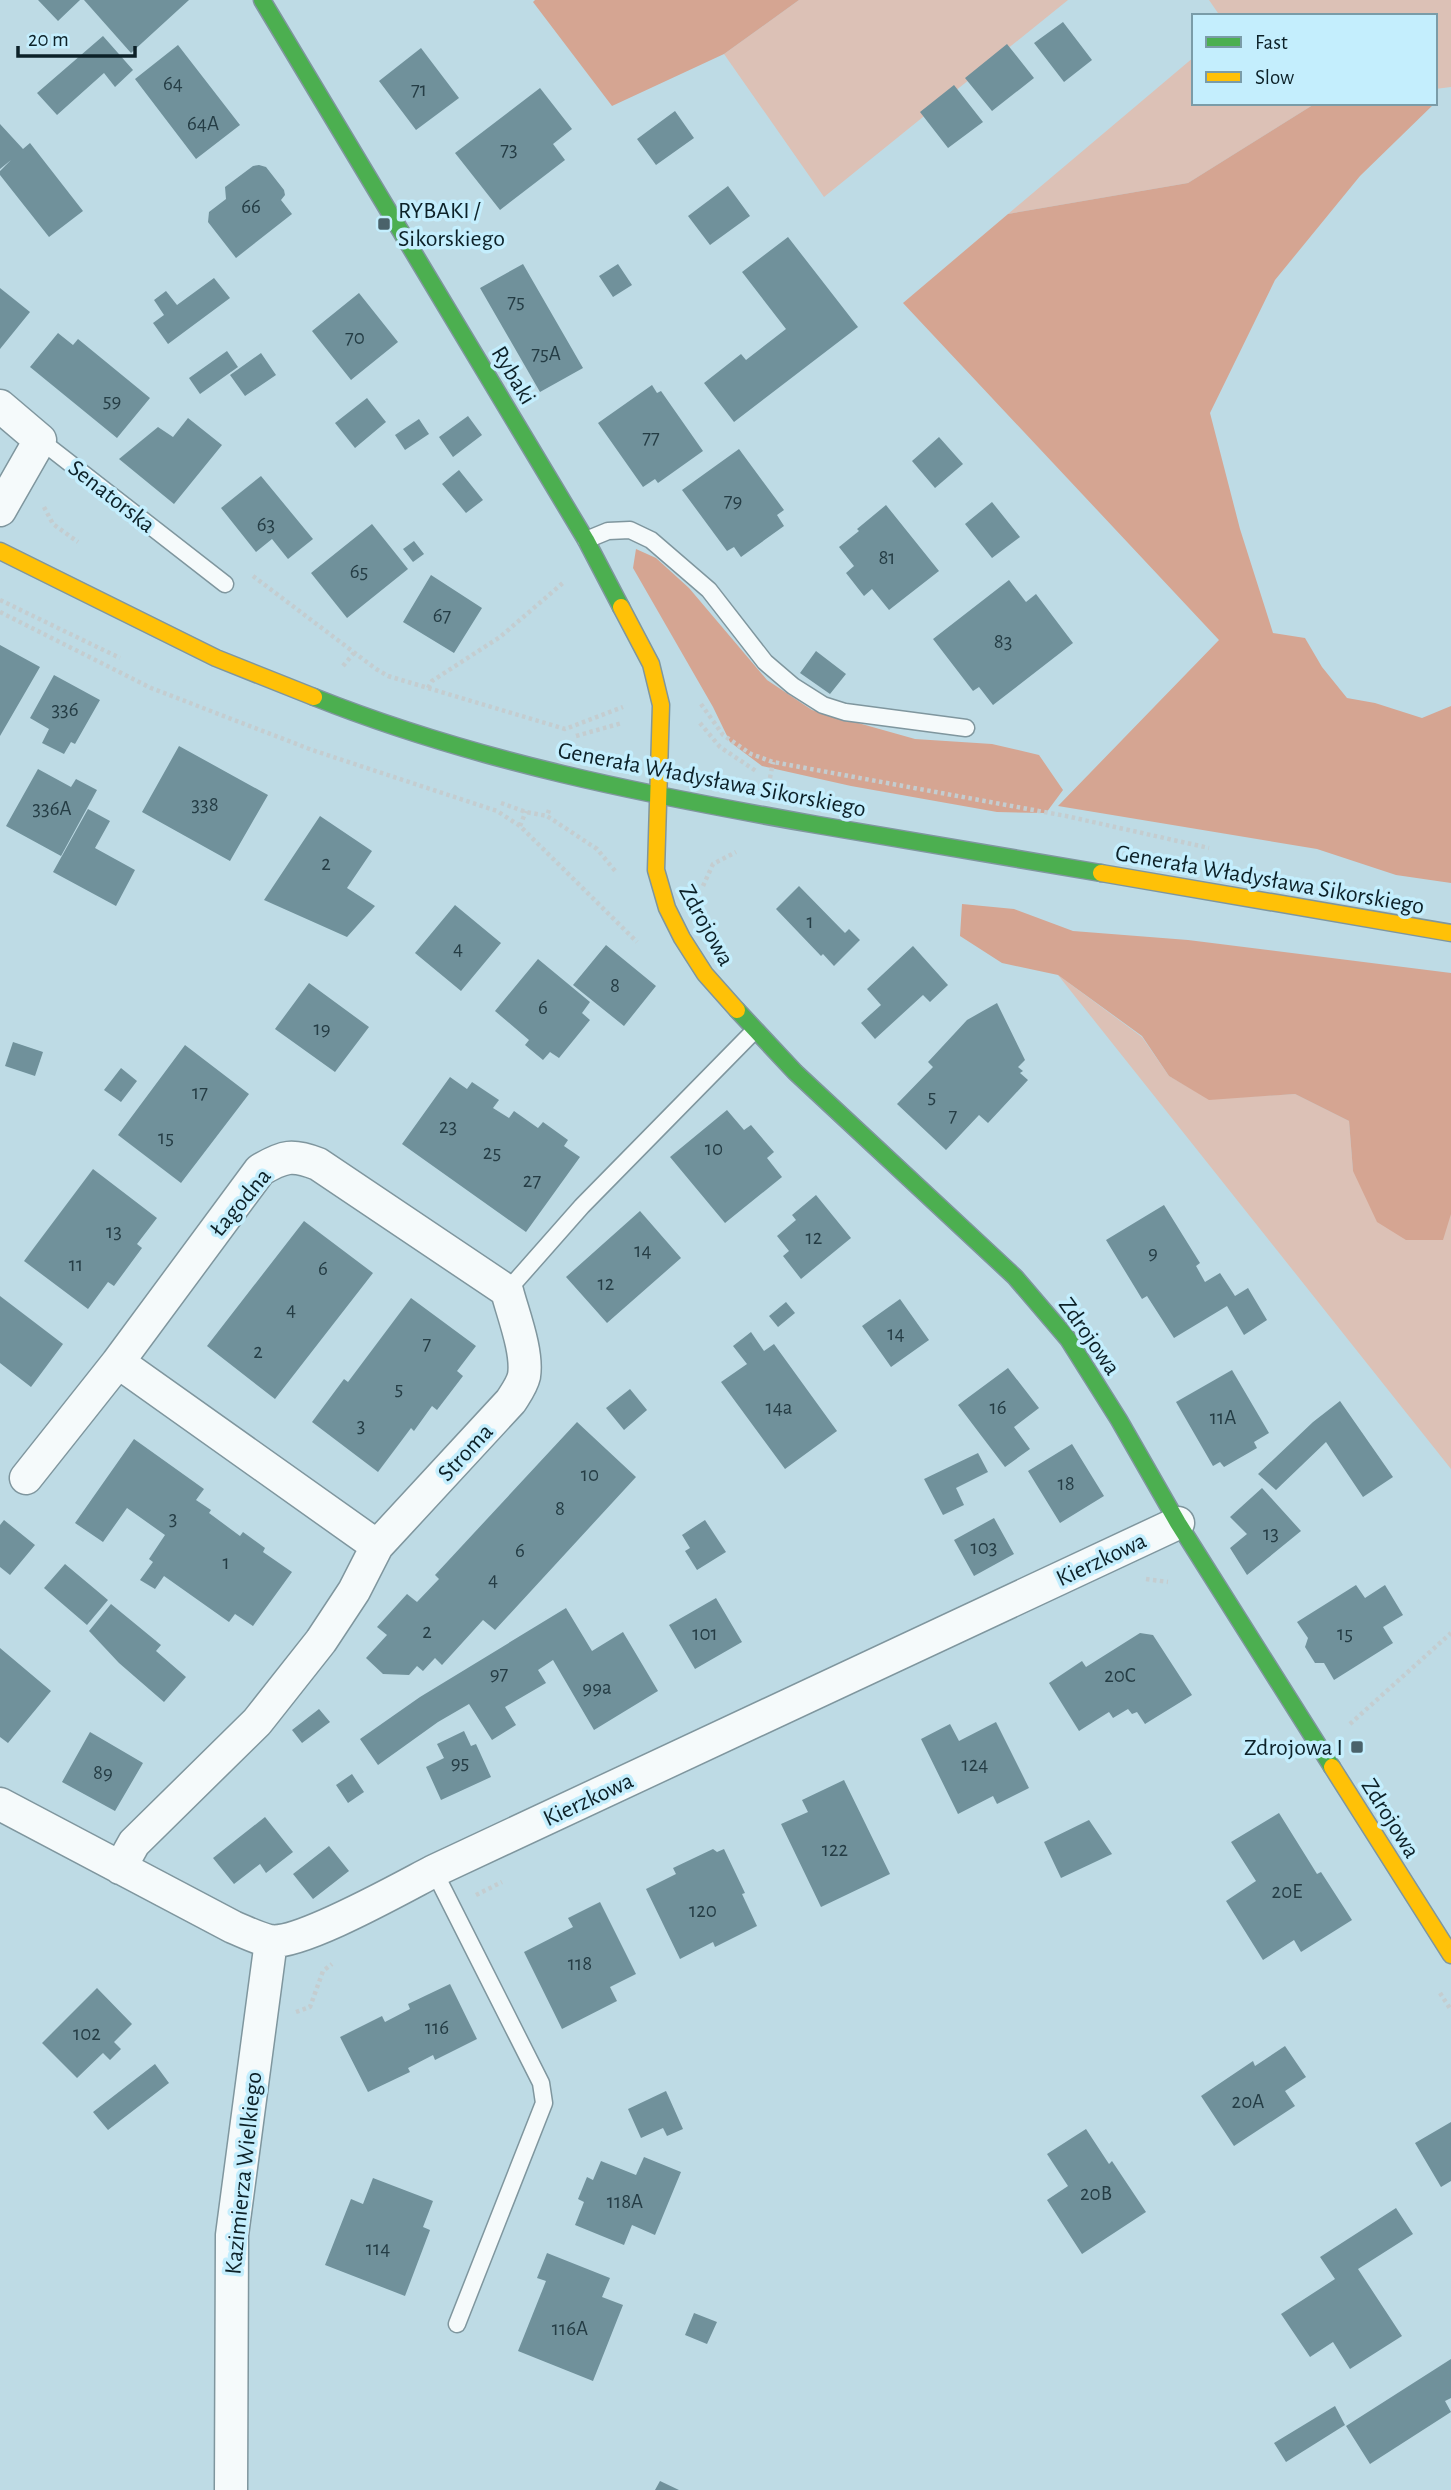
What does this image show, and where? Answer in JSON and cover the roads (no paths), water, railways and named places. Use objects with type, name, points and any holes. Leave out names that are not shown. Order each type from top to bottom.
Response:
[{"type":"street","name":"Rybaki","points":[[262,0],[586,540],[651,664],[661,705],[660,796]]},
{"type":"street","name":"Senatorska","points":[[0,406],[40,440]]},
{"type":"street","points":[[0,510],[40,440]]},
{"type":"street","name":"Generała Władysława Sikorskiego","points":[[0,551],[216,659],[349,711],[448,744],[537,769],[660,796],[1451,933]]},
{"type":"street","name":"Zdrojowa","points":[[660,796],[656,870],[667,908],[705,974],[796,1072],[1015,1277],[1046,1312],[1089,1371],[1178,1523],[1451,1955]]},
{"type":"street","name":"Łagodna","points":[[26,1478],[117,1362],[260,1170],[281,1158],[301,1157],[318,1164],[507,1291]]},
{"type":"street","name":"Stroma","points":[[120,1868],[134,1843],[257,1722],[290,1683],[355,1591],[377,1546],[497,1417],[519,1389],[524,1375],[523,1356],[507,1291]]},
{"type":"street","points":[[117,1362],[377,1546]]},
{"type":"street","name":"Kierzkowa","points":[[271,1941],[290,1939],[315,1931],[434,1871],[1178,1523]]},
{"type":"street","points":[[0,1804],[233,1927],[271,1941]]},
{"type":"street","name":"Kazimierza Wielkiego","points":[[231,2490],[232,2235],[271,1941]]},
{"type":"lane","name":"Senatorska","points":[[40,440],[225,584]]},
{"type":"lane","points":[[586,540],[608,530],[630,530],[651,540],[709,590],[765,662],[793,686],[823,705],[845,712],[967,728]]},
{"type":"lane","points":[[507,1291],[582,1206],[755,1030]]},
{"type":"lane","points":[[434,1871],[541,2083],[544,2103],[457,2324]]},
{"type":"place","name":"RYBAKI / Sikorskiego","points":[[384,224]]},
{"type":"place","name":"Zdrojowa I","points":[[1357,1747]]}]
